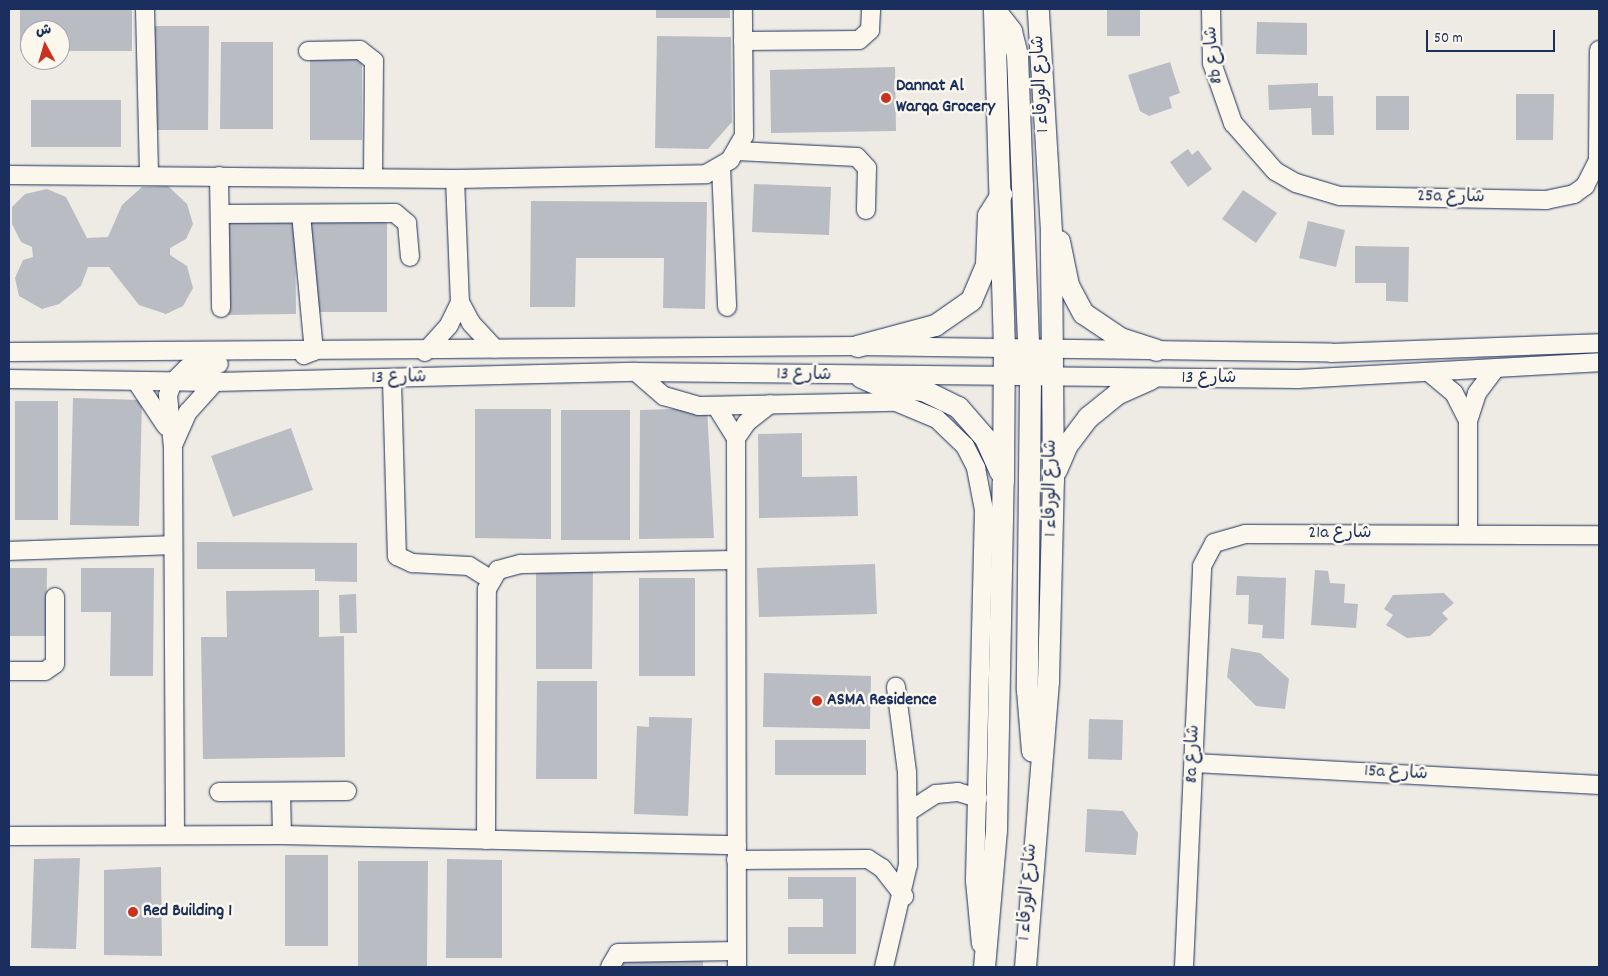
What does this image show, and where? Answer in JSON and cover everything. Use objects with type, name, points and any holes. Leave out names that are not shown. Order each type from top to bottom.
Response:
[{"type":"main road","name":"شارع الورقاء 1","points":[[984,963],[996,830],[1003,482],[1004,348],[1001,194],[994,9]]},
{"type":"main road","points":[[994,9],[1011,31],[1017,55],[1028,348],[1035,368],[1052,380]]},
{"type":"main road","name":"شارع الورقاء 1","points":[[1025,967],[1037,778],[1048,681],[1053,480],[1051,231],[1038,9]]},
{"type":"main road","points":[[857,346],[935,325],[970,300],[986,264],[988,215],[1001,194]]},
{"type":"main road","points":[[1051,231],[1061,244],[1068,285],[1083,313],[1120,338],[1156,350]]},
{"type":"main road","points":[[1004,348],[1021,361],[1030,379],[1027,690],[1037,778]]},
{"type":"main road","points":[[861,377],[881,386],[923,390],[958,407],[985,438],[1003,482]]},
{"type":"main road","points":[[1053,480],[1066,446],[1088,417],[1116,394],[1150,379]]},
{"type":"street","points":[[145,9],[149,175]]},
{"type":"street","points":[[9,175],[454,179],[690,177],[721,168],[737,151],[746,121],[743,9]]},
{"type":"street","points":[[743,41],[859,40],[870,30],[871,9]]},
{"type":"street","name":"8b شارع","points":[[1211,9],[1212,63],[1219,94],[1252,149],[1276,171]]},
{"type":"street","points":[[308,51],[360,50],[374,61],[373,177]]},
{"type":"street","name":"25a شارع","points":[[1276,171],[1296,183],[1340,196],[1560,199],[1585,186],[1593,174],[1599,147],[1599,50]]},
{"type":"street","points":[[737,151],[857,157],[866,168],[866,210]]},
{"type":"street","points":[[721,168],[727,307]]},
{"type":"street","points":[[219,176],[221,308]]},
{"type":"street","points":[[454,179],[460,302],[471,323],[495,349]]},
{"type":"street","points":[[220,214],[396,214],[407,223],[410,257]]},
{"type":"street","points":[[175,835],[173,448],[168,401],[172,382],[193,365],[281,361],[314,351],[301,214]]},
{"type":"street","points":[[424,352],[449,325],[460,302]]},
{"type":"street","name":"شارع 13","points":[[9,352],[424,352],[495,349],[857,346],[1331,353],[1599,343]]},
{"type":"street","name":"شارع 13","points":[[9,379],[215,382],[392,380],[636,372],[1052,380],[1150,379],[1430,374],[1599,362]]},
{"type":"street","points":[[1468,534],[1468,420],[1477,393],[1495,369]]},
{"type":"street","points":[[636,372],[664,396],[681,403],[716,406],[896,402],[937,419],[965,446],[976,468],[984,510],[976,900],[984,963]]},
{"type":"street","points":[[1430,374],[1454,393],[1468,420]]},
{"type":"street","points":[[392,380],[397,556],[412,563],[470,566],[490,579]]},
{"type":"street","points":[[136,381],[160,412],[173,448]]},
{"type":"street","points":[[173,448],[188,412],[215,382]]},
{"type":"street","points":[[736,438],[747,422],[770,404]]},
{"type":"street","points":[[610,967],[618,953],[737,959],[736,438],[716,406]]},
{"type":"street","name":"21a شارع","points":[[1214,543],[1245,534],[1599,535]]},
{"type":"street","name":"8a شارع","points":[[1184,967],[1202,566],[1214,543]]},
{"type":"street","points":[[9,551],[173,545]]},
{"type":"street","points":[[486,840],[490,579],[498,570],[521,564],[736,560]]},
{"type":"street","points":[[9,671],[45,671],[55,664],[55,597]]},
{"type":"street","points":[[884,967],[904,896],[908,812],[896,687]]},
{"type":"street","name":"15a شارع","points":[[1194,763],[1599,786]]},
{"type":"street","points":[[219,792],[347,791]]},
{"type":"street","points":[[281,792],[282,835]]},
{"type":"street","points":[[908,812],[936,794],[958,792],[978,798]]},
{"type":"street","points":[[9,836],[282,835],[486,840],[868,859],[878,863],[904,896]]},
{"type":"building","points":[[20,9],[132,9],[132,51],[70,51],[70,20],[20,20]]},
{"type":"building","points":[[656,9],[730,9],[730,18],[656,18]]},
{"type":"building","points":[[1107,9],[1140,9],[1140,36],[1107,36]]},
{"type":"building","points":[[1257,22],[1307,23],[1307,55],[1256,54]]},
{"type":"building","points":[[154,26],[209,26],[208,130],[153,130]]},
{"type":"building","points":[[657,36],[731,37],[732,122],[708,149],[655,148]]},
{"type":"building","points":[[221,42],[273,42],[273,129],[220,129]]},
{"type":"building","points":[[310,57],[362,57],[362,140],[310,140]]},
{"type":"building","points":[[1170,62],[1180,93],[1169,97],[1172,108],[1149,116],[1140,111],[1128,75]]},
{"type":"building","points":[[895,67],[896,131],[771,133],[770,70]]},
{"type":"building","points":[[1318,83],[1318,96],[1333,96],[1334,135],[1312,135],[1311,108],[1269,110],[1268,85]]},
{"type":"building","points":[[1516,94],[1554,94],[1553,140],[1516,140]]},
{"type":"building","points":[[1376,96],[1409,96],[1409,130],[1376,130]]},
{"type":"building","points":[[31,100],[121,100],[121,147],[31,147]]},
{"type":"building","points":[[1188,149],[1192,155],[1198,150],[1212,169],[1188,187],[1170,162]]},
{"type":"building","points":[[754,184],[831,187],[829,235],[752,232]]},
{"type":"building","points":[[168,186],[187,204],[193,224],[186,239],[170,248],[170,255],[187,266],[193,288],[183,306],[166,314],[139,305],[109,267],[88,267],[81,286],[59,304],[42,309],[19,296],[15,278],[23,260],[33,257],[32,247],[21,242],[12,224],[12,207],[25,194],[47,189],[66,197],[87,238],[108,237],[122,205],[142,187]]},
{"type":"building","points":[[1243,190],[1277,213],[1256,243],[1222,219]]},
{"type":"building","points":[[531,201],[707,202],[705,309],[663,308],[664,258],[576,258],[575,307],[530,307]]},
{"type":"building","points":[[311,218],[387,218],[387,312],[310,312]]},
{"type":"building","points":[[295,219],[296,314],[226,315],[224,220]]},
{"type":"building","points":[[1308,221],[1345,230],[1336,267],[1299,258]]},
{"type":"building","points":[[1355,246],[1409,247],[1408,302],[1386,301],[1386,283],[1355,283]]},
{"type":"building","points":[[73,398],[142,400],[139,526],[70,525]]},
{"type":"building","points":[[15,401],[58,401],[58,520],[15,520]]},
{"type":"building","points":[[707,408],[714,538],[639,539],[640,410]]},
{"type":"building","points":[[475,409],[551,409],[551,539],[475,538]]},
{"type":"building","points":[[561,410],[630,410],[630,540],[561,540]]},
{"type":"building","points":[[291,428],[313,490],[233,517],[211,456]]},
{"type":"building","points":[[802,433],[802,477],[857,476],[858,516],[759,518],[758,434]]},
{"type":"building","points":[[197,542],[357,543],[357,582],[315,581],[315,569],[197,569]]},
{"type":"building","points":[[875,564],[877,614],[759,617],[757,568]]},
{"type":"building","points":[[536,567],[593,567],[592,669],[536,669]]},
{"type":"building","points":[[9,568],[47,568],[46,636],[9,636]]},
{"type":"building","points":[[81,568],[154,568],[153,676],[110,676],[111,612],[81,612]]},
{"type":"building","points":[[1315,570],[1328,571],[1330,583],[1345,584],[1344,603],[1358,604],[1356,628],[1311,625]]},
{"type":"building","points":[[1237,576],[1286,578],[1284,639],[1262,638],[1263,625],[1248,624],[1249,595],[1236,595]]},
{"type":"building","points":[[639,578],[695,578],[695,676],[639,676]]},
{"type":"building","points":[[319,590],[319,637],[344,636],[345,757],[203,759],[201,637],[227,637],[226,591]]},
{"type":"building","points":[[1444,593],[1454,603],[1442,613],[1448,619],[1430,636],[1407,638],[1386,625],[1393,615],[1384,609],[1393,595]]},
{"type":"building","points":[[356,594],[357,633],[340,633],[339,595]]},
{"type":"building","points":[[1231,648],[1260,653],[1289,679],[1285,709],[1256,706],[1227,677]]},
{"type":"building","name":"ASMA Residence","points":[[764,673],[871,676],[870,729],[763,727]]},
{"type":"building","points":[[537,681],[597,681],[597,779],[536,779]]},
{"type":"building","points":[[649,717],[692,718],[688,816],[634,814],[637,726],[649,727]]},
{"type":"building","points":[[1089,719],[1123,720],[1122,760],[1088,759]]},
{"type":"building","points":[[775,740],[866,740],[866,775],[775,775]]},
{"type":"building","points":[[1087,809],[1123,811],[1138,833],[1136,855],[1085,852]]},
{"type":"building","points":[[285,855],[328,855],[328,946],[285,946]]},
{"type":"building","points":[[80,858],[76,949],[31,948],[34,859]]},
{"type":"building","points":[[447,859],[502,860],[502,958],[446,958]]},
{"type":"building","points":[[358,861],[428,861],[427,967],[358,967]]},
{"type":"building","name":"Red Building 1","points":[[161,867],[162,956],[104,955],[104,870]]},
{"type":"building","points":[[788,877],[856,877],[856,954],[788,954],[788,927],[823,927],[823,899],[788,899]]},
{"type":"building","points":[[617,957],[703,957],[703,967],[617,967]]},
{"type":"place","name":"Dannat Al Warqa Grocery","points":[[886,98]]},
{"type":"place","name":"ASMA Residence","points":[[817,701]]},
{"type":"place","name":"Red Building 1","points":[[133,912]]}]
